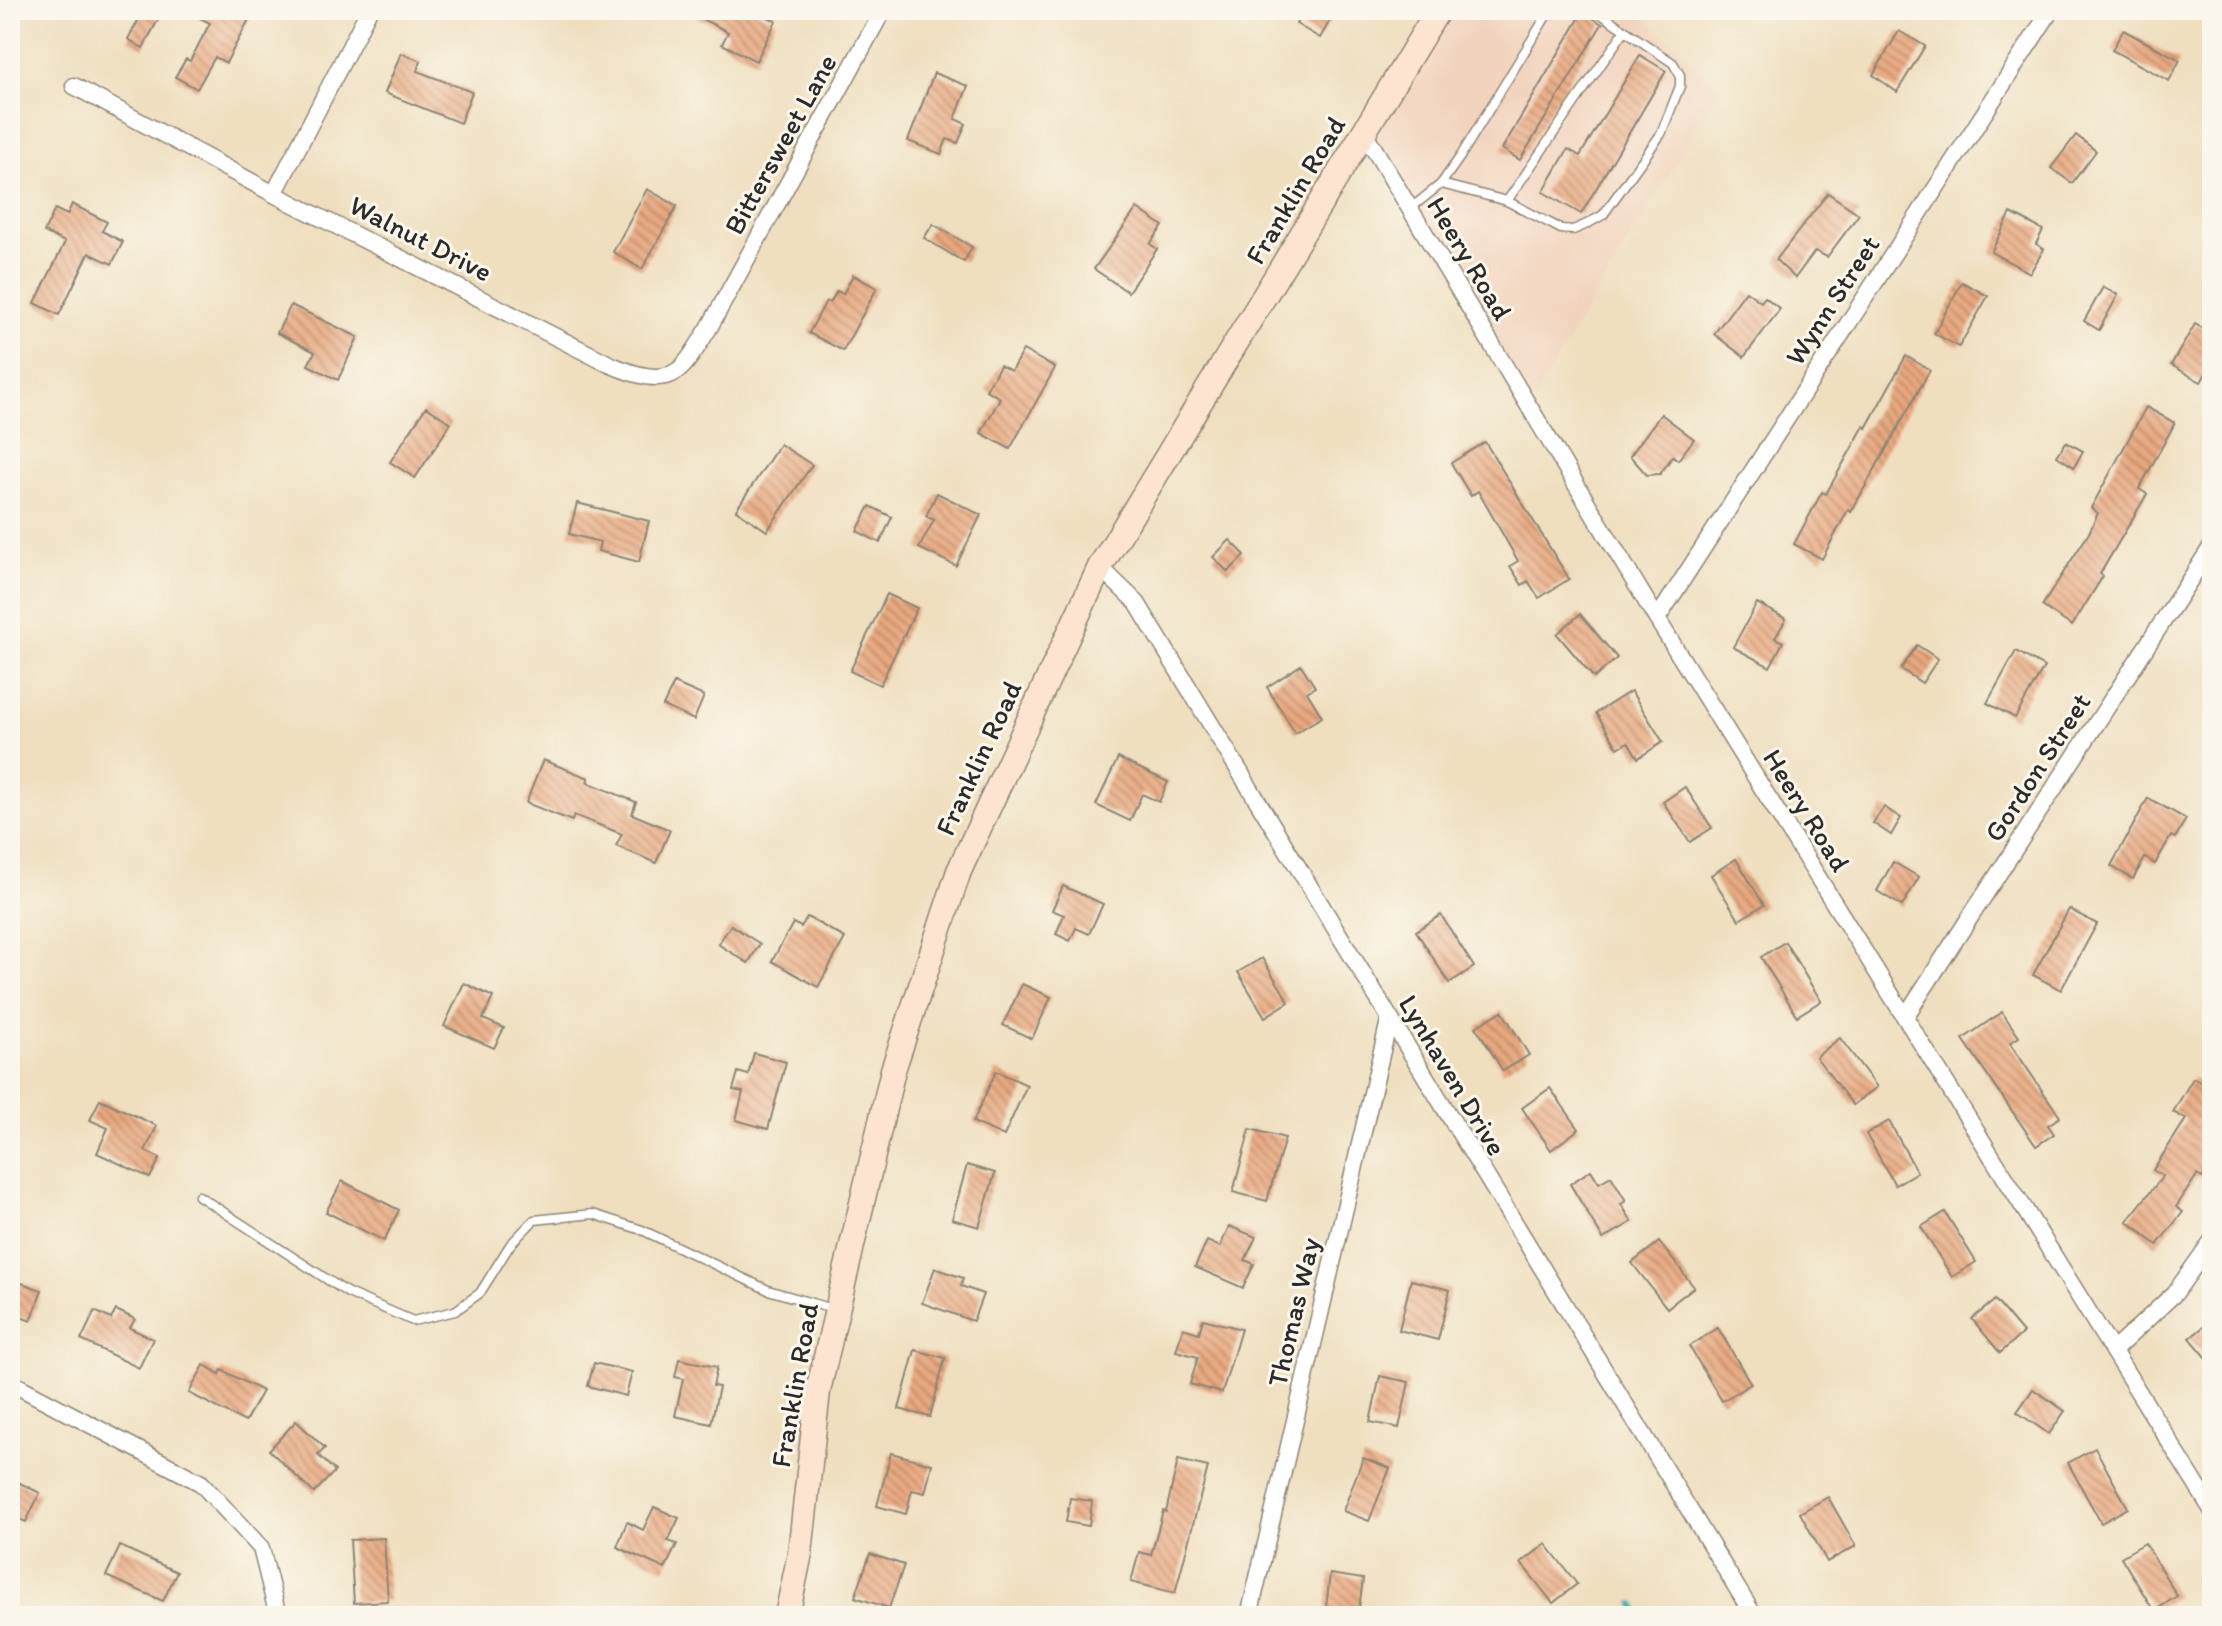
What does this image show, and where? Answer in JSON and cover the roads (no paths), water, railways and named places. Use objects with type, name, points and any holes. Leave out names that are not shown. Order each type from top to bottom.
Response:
[{"type":"main road","name":"Franklin Road","points":[[787,1616],[800,1553],[818,1391],[893,1070],[959,871],[1100,567],[1438,10]]},
{"type":"street","points":[[274,194],[369,10]]},
{"type":"street","name":"Bittersweet Lane","points":[[723,303],[883,10]]},
{"type":"street","name":"Wynn Street","points":[[1657,619],[2051,10]]},
{"type":"street","name":"Walnut Drive","points":[[74,86],[274,194],[636,376],[660,376],[681,369],[723,303]]},
{"type":"street","name":"Heery Road","points":[[1365,134],[1657,619],[2212,1510]]},
{"type":"street","name":"Gordon Street","points":[[1905,1017],[2212,546]]},
{"type":"street","name":"Lynhaven Drive","points":[[1100,567],[1137,603],[1754,1616]]},
{"type":"street","name":"Thomas Way","points":[[1249,1616],[1389,1021]]},
{"type":"street","points":[[2113,1351],[2175,1293],[2212,1241]]},
{"type":"street","points":[[10,1382],[201,1483],[261,1548],[278,1616]]},
{"type":"lane","points":[[1410,209],[1441,184],[1550,10]]},
{"type":"lane","points":[[1441,184],[1507,201],[1561,229],[1573,230],[1603,215],[1661,134],[1680,86],[1680,75],[1673,63],[1595,10]]},
{"type":"lane","points":[[1507,201],[1625,30]]},
{"type":"lane","points":[[199,1196],[348,1293],[413,1321],[455,1311],[480,1293],[510,1245],[534,1220],[593,1214],[642,1230],[768,1290],[837,1310]]},
{"type":"waterway","points":[[1634,1604],[1640,1616]]}]
